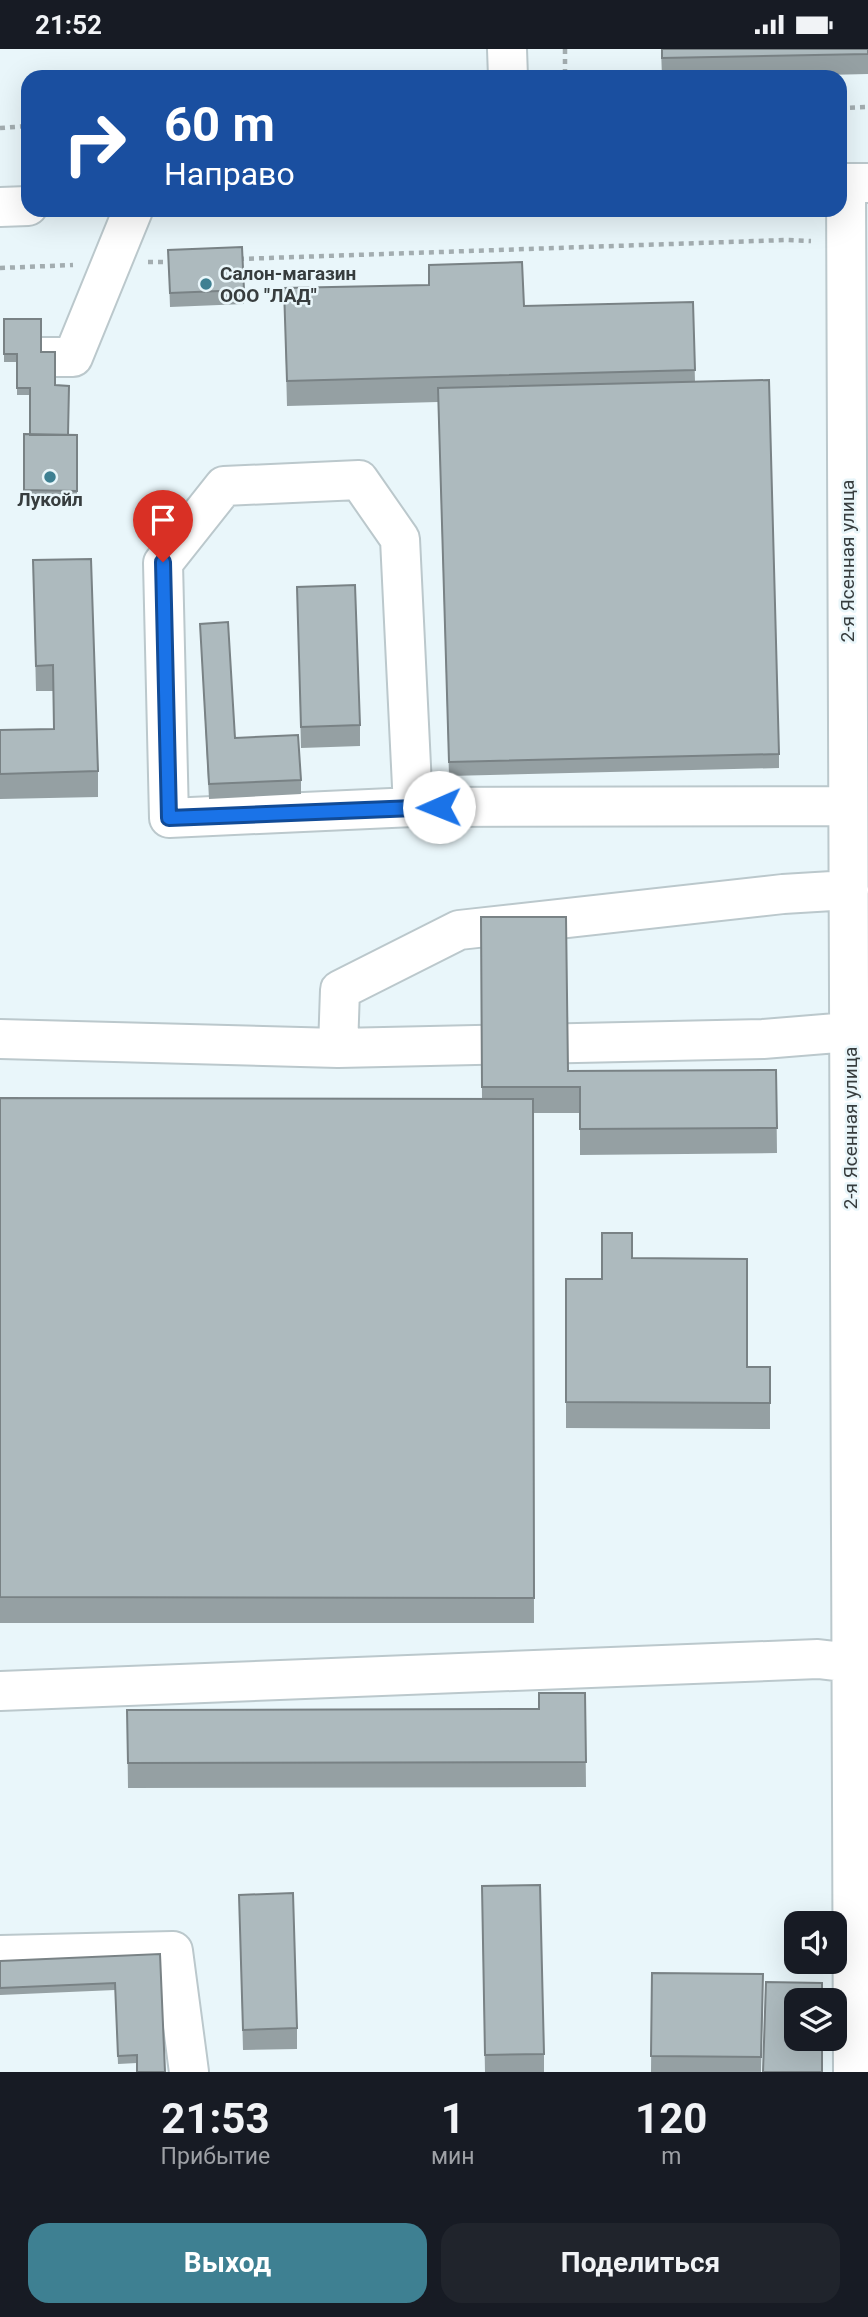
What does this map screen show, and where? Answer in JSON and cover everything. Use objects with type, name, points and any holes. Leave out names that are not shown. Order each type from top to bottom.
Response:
[{"type":"street","points":[[507,49],[508,70]]},
{"type":"street","name":"2-я Ясенная улица","points":[[851,183],[845,243],[849,1032],[860,1664],[853,2072]]},
{"type":"street","points":[[0,207],[21,206]]},
{"type":"street","points":[[41,357],[73,357],[130,217]]},
{"type":"street","points":[[413,807],[400,539],[359,480],[224,486],[163,562],[169,818],[413,807],[848,806]]},
{"type":"street","points":[[338,1048],[340,990],[459,930],[783,894],[849,890]]},
{"type":"street","points":[[0,1039],[338,1048],[762,1039],[849,1032]]},
{"type":"street","points":[[0,1691],[818,1659],[860,1664]]},
{"type":"street","points":[[0,1955],[173,1951],[189,2072]]},
{"type":"path","points":[[565,49],[565,70]]},
{"type":"path","points":[[847,108],[868,107]]},
{"type":"path","points":[[0,128],[21,126]]},
{"type":"path","points":[[236,259],[786,240],[845,243]]},
{"type":"path","points":[[0,268],[181,261]]},
{"type":"building","points":[[662,49],[868,49],[868,54],[662,58]]},
{"type":"building","name":"Салон-магазин ООО \"ЛАД\"","points":[[242,247],[244,290],[170,293],[168,250]]},
{"type":"building","points":[[522,262],[524,306],[693,302],[695,370],[287,381],[284,288],[429,285],[429,265]]},
{"type":"building","points":[[4,319],[41,319],[41,352],[55,352],[55,385],[69,386],[68,435],[30,435],[30,388],[17,388],[17,354],[4,354]]},
{"type":"building","points":[[769,380],[779,754],[449,762],[438,388]]},
{"type":"building","name":"Лукойл","points":[[24,434],[77,435],[77,491],[24,490]]},
{"type":"building","points":[[91,559],[98,771],[0,774],[0,730],[54,729],[53,665],[36,666],[33,560]]},
{"type":"building","points":[[355,585],[360,725],[301,727],[297,587]]},
{"type":"building","points":[[228,622],[235,738],[298,735],[301,780],[209,784],[200,624]]},
{"type":"building","points":[[481,917],[566,917],[568,1071],[776,1070],[777,1128],[580,1129],[580,1087],[482,1087]]},
{"type":"building","points":[[0,1098],[533,1099],[534,1598],[0,1597]]},
{"type":"building","points":[[602,1233],[632,1233],[632,1258],[747,1259],[747,1367],[770,1367],[770,1403],[566,1402],[566,1279],[602,1279]]},
{"type":"building","points":[[539,1693],[585,1693],[586,1762],[128,1763],[127,1710],[539,1709]]},
{"type":"building","points":[[540,1885],[544,2054],[485,2055],[482,1886]]},
{"type":"building","points":[[293,1893],[297,2028],[243,2030],[239,1895]]},
{"type":"building","points":[[160,1954],[165,2072],[137,2072],[137,2055],[118,2056],[115,1983],[0,1988],[0,1961]]},
{"type":"building","points":[[652,1973],[763,1974],[761,2057],[651,2056]]},
{"type":"building","points":[[766,1982],[822,1983],[822,1988],[784,1988],[784,2051],[822,2051],[822,2072],[763,2072]]},
{"type":"place","name":"Салон-магазин ООО \"ЛАД\"","points":[[206,284]]},
{"type":"place","name":"Лукойл","points":[[50,477]]},
{"type":"route","points":[[163,562],[169,818],[439,807]]}]
